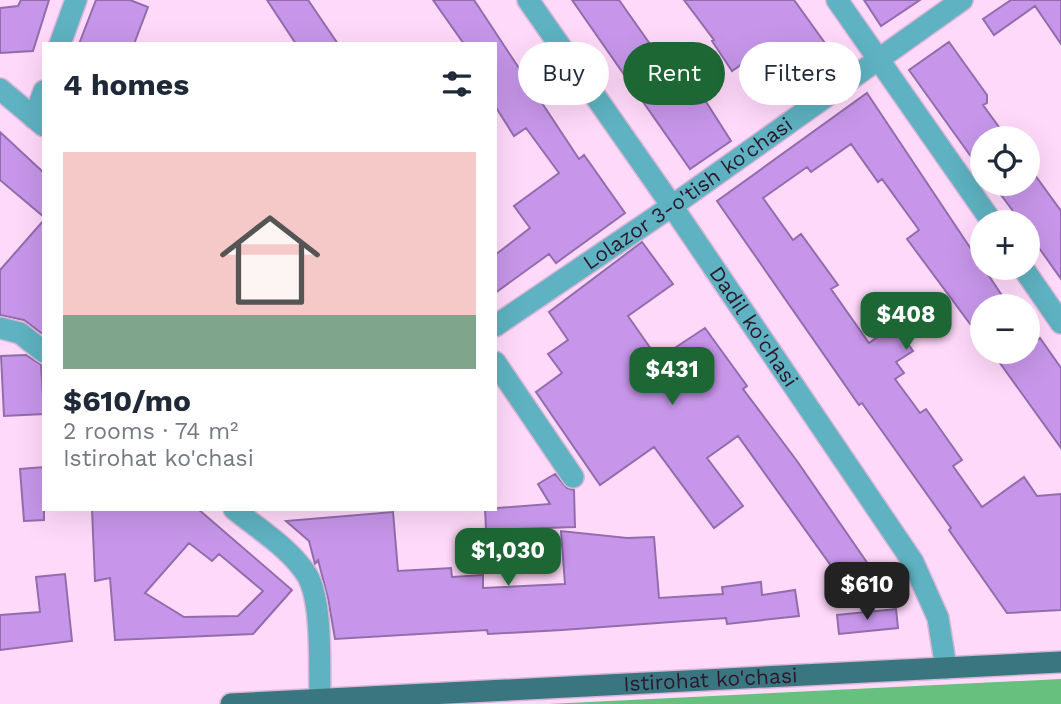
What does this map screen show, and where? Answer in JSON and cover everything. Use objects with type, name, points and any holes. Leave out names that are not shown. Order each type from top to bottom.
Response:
[{"type":"main road","name":"Istirohat ko'chasi","points":[[231,704],[1061,662]]},
{"type":"street","points":[[61,42],[76,0]]},
{"type":"street","name":"Dadil ko'chasi","points":[[528,0],[672,206],[913,562],[938,618],[946,668]]},
{"type":"street","points":[[838,0],[984,210]]},
{"type":"street","name":"Lolazor 3-o'tish ko'chasi","points":[[497,325],[672,206],[962,0]]},
{"type":"street","points":[[0,89],[39,122]]},
{"type":"street","points":[[39,122],[42,103]]},
{"type":"street","points":[[1031,280],[1061,323]]},
{"type":"street","points":[[0,328],[20,333],[42,350]]},
{"type":"street","points":[[497,365],[573,477]]},
{"type":"street","points":[[236,511],[296,561],[309,578],[316,610],[320,699]]},
{"type":"green space","points":[[1061,679],[1061,704],[548,704]]},
{"type":"building","points":[[21,0],[49,0],[33,51],[0,53],[0,8],[18,6]]},
{"type":"building","points":[[96,0],[130,0],[148,7],[135,42],[80,42]]},
{"type":"building","points":[[267,0],[308,0],[337,42],[295,42]]},
{"type":"building","points":[[433,0],[474,0],[518,67],[518,105],[543,105],[579,159],[584,155],[625,213],[556,263],[549,254],[497,292],[497,253],[530,228],[514,206],[559,173],[526,128],[514,136],[497,109],[497,42],[463,42]]},
{"type":"building","points":[[572,0],[619,0],[649,42],[623,42],[623,73],[609,53],[609,42],[601,42]]},
{"type":"building","points":[[684,0],[794,0],[824,42],[739,42],[739,66],[732,71],[725,60],[725,42],[713,42],[714,40]]},
{"type":"building","points":[[864,0],[920,0],[881,26]]},
{"type":"building","points":[[1011,0],[1061,0],[1061,44],[1035,6],[994,35],[983,19]]},
{"type":"building","points":[[949,42],[987,95],[987,103],[983,105],[998,126],[970,126],[970,155],[909,70]]},
{"type":"building","points":[[867,93],[970,248],[970,280],[992,280],[1001,294],[970,294],[970,324],[907,239],[919,230],[882,179],[878,182],[851,144],[811,172],[807,167],[763,198],[793,240],[801,234],[838,285],[831,289],[869,343],[894,325],[913,351],[896,362],[904,373],[895,379],[920,413],[926,409],[962,460],[953,466],[982,507],[1024,477],[1037,496],[1061,494],[1061,610],[1007,613],[949,530],[951,528],[862,403],[859,405],[717,201],[850,105],[861,105],[861,97]]},
{"type":"building","points":[[645,105],[708,105],[731,141],[690,169]]},
{"type":"building","points":[[0,132],[42,171],[42,215],[0,180]]},
{"type":"building","points":[[1040,182],[1061,211],[1061,279],[1040,249],[1040,210],[1012,210],[1002,196],[1040,196]]},
{"type":"building","points":[[42,222],[42,334],[24,320],[0,315],[0,270]]},
{"type":"building","points":[[642,242],[673,284],[628,316],[658,359],[705,328],[747,386],[743,389],[797,461],[877,577],[852,595],[738,436],[707,458],[743,506],[714,528],[654,447],[600,485],[536,392],[562,373],[548,354],[568,340],[549,312]]},
{"type":"building","points":[[1040,338],[1061,368],[1061,448],[1001,364],[1040,364]]},
{"type":"building","points":[[26,355],[41,365],[42,414],[4,416],[1,356]]},
{"type":"building","points":[[42,467],[44,520],[24,521],[20,469]]},
{"type":"building","points":[[555,474],[567,488],[574,490],[575,527],[486,530],[485,511],[550,504],[538,484]]},
{"type":"building","points":[[92,511],[200,511],[292,590],[253,634],[115,640],[110,578],[95,581]],"holes":[[[189,543],[212,561],[219,554],[263,591],[238,616],[184,617],[145,593]]]},
{"type":"building","points":[[393,512],[398,571],[451,568],[452,577],[483,575],[483,588],[565,584],[561,531],[627,538],[654,537],[659,598],[723,594],[722,587],[761,582],[762,595],[795,590],[799,616],[727,624],[726,618],[488,634],[487,630],[335,639],[318,560],[315,564],[309,541],[286,521]]},
{"type":"building","points":[[65,574],[72,641],[0,650],[0,615],[40,612],[36,577]]},
{"type":"building","points":[[896,609],[898,628],[839,634],[837,615]]}]
